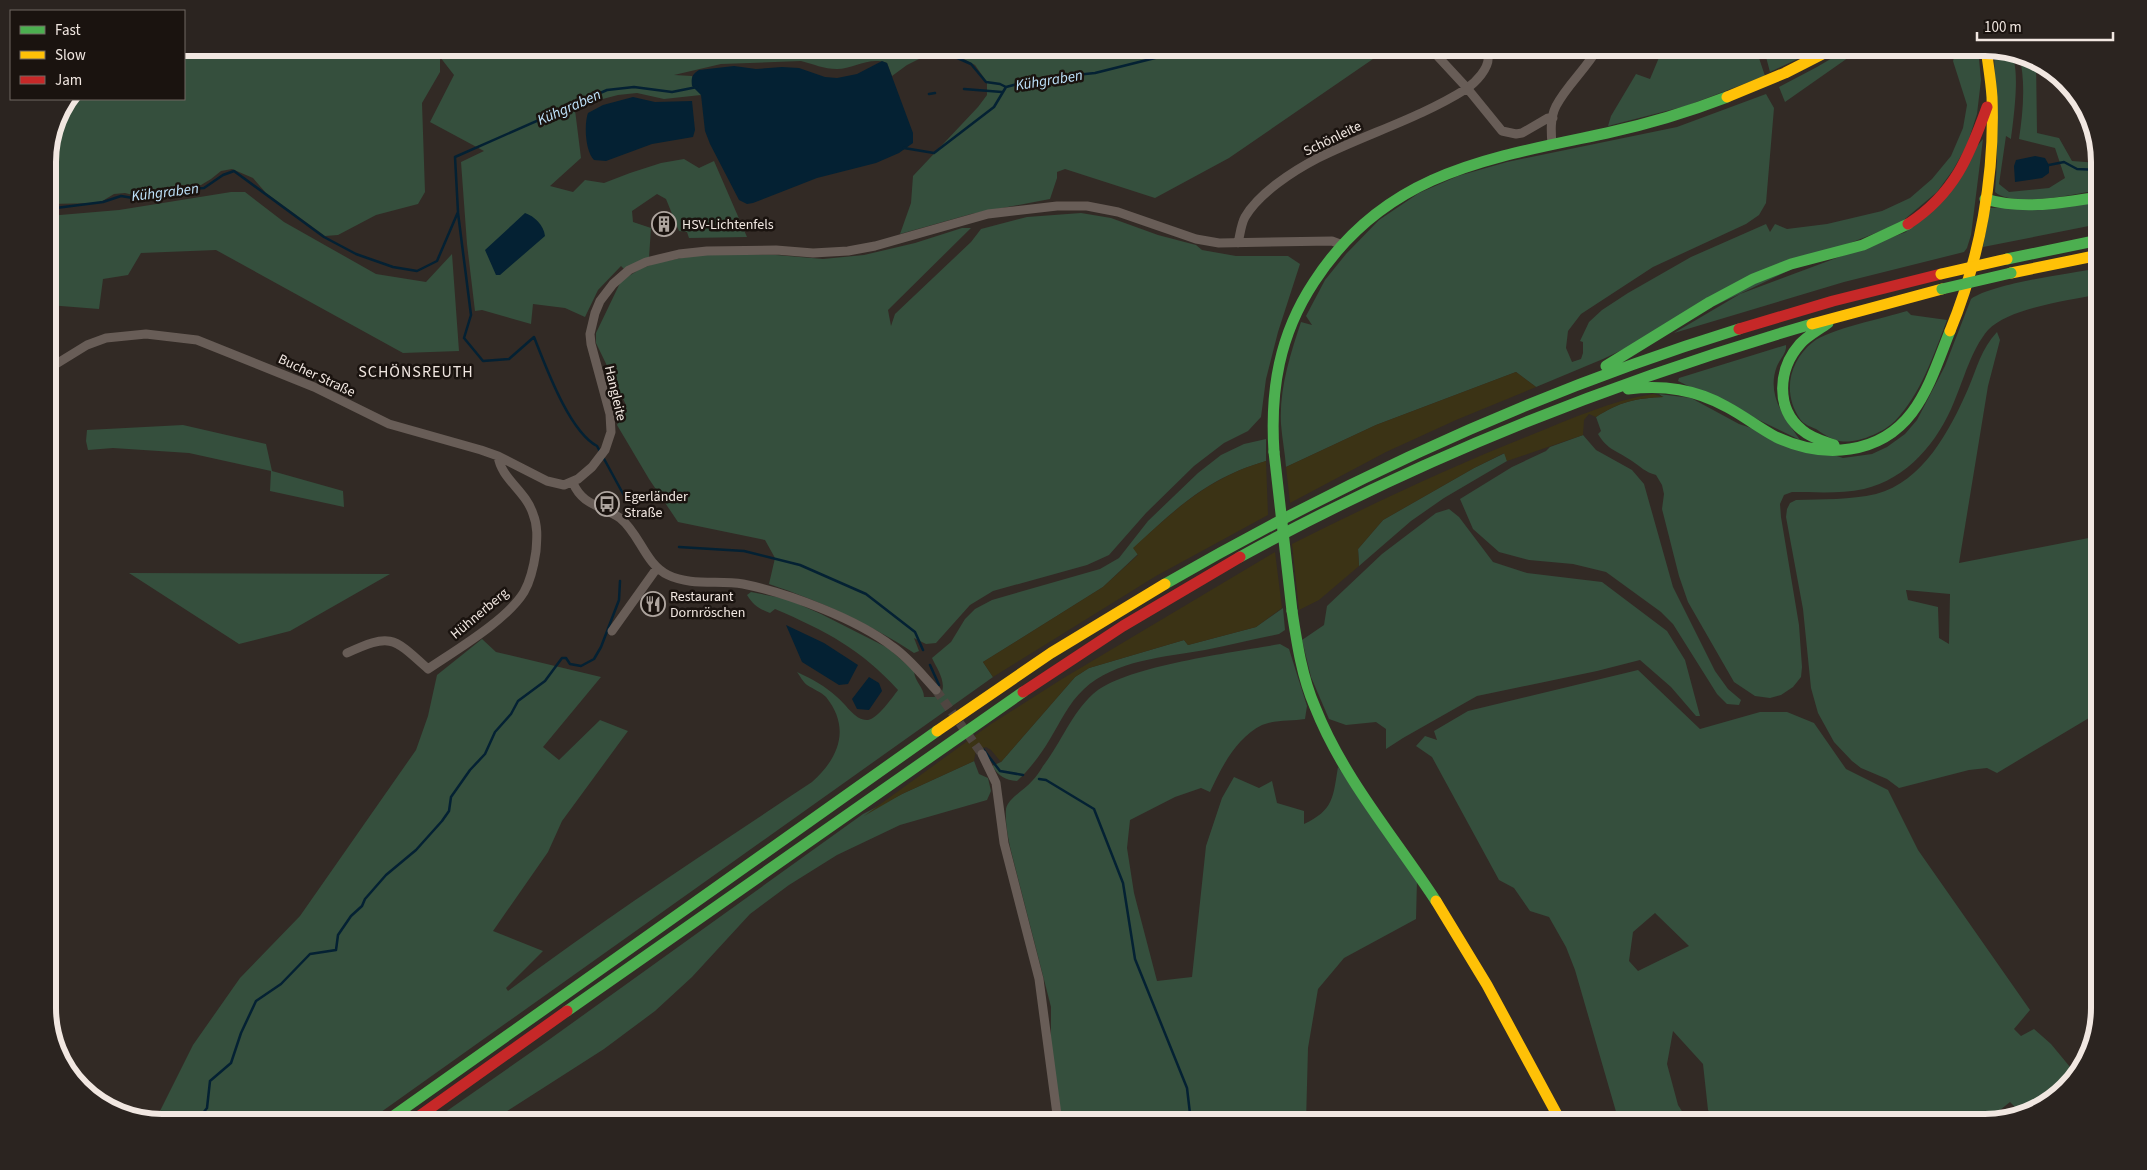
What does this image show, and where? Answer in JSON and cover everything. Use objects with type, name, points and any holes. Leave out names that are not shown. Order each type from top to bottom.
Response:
[{"type":"main road","points":[[1557,1114],[1440,906],[1360,786],[1320,719],[1304,677],[1292,611],[1274,452],[1272,410],[1283,346],[1306,292],[1340,244],[1394,199],[1423,182],[1476,162],[1657,120],[1754,88],[1819,56]]},
{"type":"main road","points":[[1586,397],[1656,386],[1681,388],[1712,398],[1771,435],[1790,444],[1814,449],[1843,449],[1864,446],[1881,440],[1896,430],[1920,399],[1948,340],[1962,299],[1979,236],[1991,142],[1992,96],[1987,56]]},
{"type":"main road","points":[[1576,384],[1734,289],[1775,270],[1863,246],[1907,226],[1938,201],[1958,176],[1970,154],[1992,96]]},
{"type":"main road","points":[[1985,199],[2004,205],[2021,206],[2091,198]]},
{"type":"main road","points":[[396,1114],[994,692],[1108,617],[1258,531],[1370,474],[1576,384],[1758,323],[1832,301],[1941,274],[2091,242]]},
{"type":"main road","points":[[422,1114],[1043,677],[1118,629],[1264,544],[1344,503],[1490,437],[1586,397],[1700,357],[1838,315],[2011,273],[2091,257]]},
{"type":"main road","points":[[1838,315],[1800,343],[1792,353],[1786,363],[1782,391],[1783,403],[1794,422],[1812,436],[1843,449]]},
{"type":"street","points":[[1437,56],[1467,88],[1502,131],[1516,134],[1522,133],[1548,118],[1552,122]]},
{"type":"street","name":"Schönleite","points":[[1238,243],[1244,218],[1255,204],[1284,178],[1317,159],[1423,112],[1467,88],[1487,67],[1488,56]]},
{"type":"street","points":[[1552,145],[1552,122],[1556,108],[1593,56]]},
{"type":"street","name":"Hangleite","points":[[573,482],[584,475],[599,458],[605,450],[611,432],[611,420],[592,350],[592,326],[600,301],[613,284],[629,270],[656,259],[707,251],[776,250],[814,253],[848,251],[875,246],[988,214],[1027,208],[1087,206],[1118,212],[1196,239],[1219,243],[1332,241],[1340,244]]},
{"type":"street","name":"Bucher Straße","points":[[56,364],[87,345],[106,338],[146,334],[186,337],[210,344],[314,387],[389,424],[498,456],[547,481],[560,485],[573,482]]},
{"type":"street","name":"Hühnerberg","points":[[347,653],[372,642],[386,639],[404,649],[428,669],[485,629],[515,603],[523,593],[533,568],[538,534],[537,527],[530,506],[520,490],[501,468],[498,456]]},
{"type":"street","points":[[573,482],[583,498],[628,525],[657,568],[666,574],[683,580],[756,587],[786,596],[836,616],[879,638],[904,655],[936,690]]},
{"type":"street","points":[[612,631],[657,568]]},
{"type":"street","points":[[982,754],[996,783],[1004,843],[1039,979],[1057,1114]]},
{"type":"green space","points":[[185,56],[925,56],[907,65],[892,76],[887,63],[881,61],[837,69],[801,61],[721,64],[674,75],[692,76],[701,95],[664,99],[637,93],[618,95],[595,101],[575,110],[581,158],[550,186],[573,192],[585,180],[604,183],[661,163],[684,159],[699,168],[714,161],[747,237],[689,238],[687,232],[679,231],[666,199],[657,194],[632,211],[633,222],[651,228],[649,258],[625,270],[621,266],[598,290],[585,317],[565,308],[533,304],[531,324],[482,310],[475,311],[467,244],[461,162],[484,151],[430,122],[454,75],[440,57],[440,72],[422,103],[425,192],[418,204],[376,215],[338,235],[325,236],[266,193],[253,178],[232,169],[221,171],[201,185],[180,185],[133,195],[125,193],[114,194],[99,203],[56,204],[57,148],[64,122],[74,103],[76,100],[185,100]]},
{"type":"green space","points":[[954,56],[1377,56],[1229,158],[1155,198],[1065,169],[1057,172],[1057,178],[1050,199],[971,214],[900,234],[911,203],[913,176],[987,95],[987,82],[975,65]]},
{"type":"green space","points":[[1660,56],[1759,56],[1765,76],[1686,106],[1608,126],[1611,116],[1636,74],[1650,79]]},
{"type":"green space","points":[[1766,56],[1804,56],[1770,72]]},
{"type":"green space","points":[[1836,56],[1851,56],[1785,102],[1779,87]]},
{"type":"green space","points":[[1955,56],[1979,56],[1981,80],[1977,114],[1967,145],[1953,170],[1937,192],[1899,224],[1832,250],[1603,359],[1536,387],[1516,372],[1376,425],[1286,467],[1281,424],[1282,398],[1289,360],[1301,322],[1312,325],[1306,316],[1325,280],[1346,254],[1379,220],[1419,193],[1458,176],[1507,162],[1677,127],[1766,94],[1774,108],[1766,203],[1759,215],[1746,224],[1653,267],[1581,314],[1568,331],[1566,348],[1572,362],[1581,359],[1583,342],[1580,341],[1589,322],[1602,310],[1691,257],[1766,224],[1770,232],[1775,224],[1787,229],[1827,224],[1882,211],[1910,198],[1932,179],[1951,156],[1963,128],[1967,105],[1953,61]]},
{"type":"green space","points":[[1994,57],[2014,60],[2016,71],[2015,108],[2011,139],[2006,136],[1999,184],[2009,192],[2049,188],[2065,178],[2055,148],[2019,139],[2023,108],[2021,63],[2036,69],[2037,133],[2059,138],[2072,161],[2091,162],[2091,191],[2061,197],[2030,199],[2004,197],[1995,192],[1997,161]]},
{"type":"green space","points":[[1983,139],[1971,235],[1964,252],[1844,282],[1674,333],[1740,294],[1906,232]]},
{"type":"green space","points":[[231,192],[245,192],[284,222],[376,274],[426,282],[452,254],[459,351],[403,353],[216,250],[141,253],[128,275],[103,279],[99,309],[56,306],[56,215],[119,210]]},
{"type":"green space","points":[[2091,203],[2091,226],[1983,247],[1990,208]]},
{"type":"green space","points":[[1081,213],[1111,218],[1158,235],[1196,245],[1202,250],[1236,256],[1288,256],[1300,264],[1278,332],[1266,379],[1261,417],[1248,431],[1224,443],[1194,466],[1146,513],[1109,555],[1087,565],[993,591],[970,605],[936,643],[926,644],[914,638],[919,651],[914,653],[844,614],[769,584],[775,558],[765,540],[678,522],[649,479],[617,425],[626,405],[596,343],[596,333],[621,281],[640,269],[656,263],[707,253],[776,255],[823,259],[864,255],[915,243],[962,228],[971,228],[888,310],[891,326],[895,314],[971,242],[981,229],[1027,217]]},
{"type":"green space","points":[[2091,269],[2091,295],[2025,310],[1998,322],[1988,330],[1972,356],[1954,402],[1939,431],[1919,457],[1907,468],[1880,484],[1855,491],[1792,492],[1784,495],[1780,504],[1781,517],[1799,625],[1801,677],[1793,687],[1781,695],[1770,698],[1755,696],[1734,682],[1688,602],[1679,576],[1662,509],[1664,494],[1662,485],[1656,475],[1646,471],[1605,444],[1598,434],[1601,431],[1596,417],[1628,402],[1644,398],[1663,397],[1659,394],[1691,398],[1739,424],[1843,458],[1872,454],[1887,447],[1905,434],[1917,420],[1945,366],[1971,299],[1996,288]]},
{"type":"green space","points":[[1907,311],[1911,315],[1947,320],[1932,360],[1919,386],[1912,399],[1895,421],[1876,434],[1859,440],[1843,441],[1831,438],[1801,421],[1794,409],[1790,388],[1794,368],[1798,358],[1805,350],[1813,342],[1831,333]]},
{"type":"green space","points":[[1997,332],[2000,340],[1988,386],[1959,563],[2091,538],[2091,717],[1997,773],[1987,768],[1969,770],[1899,788],[1887,779],[1861,768],[1852,761],[1834,742],[1818,713],[1811,688],[1803,609],[1786,517],[1787,509],[1790,503],[1796,500],[1846,498],[1876,494],[1893,488],[1908,478],[1933,452],[1953,421],[1983,352]],"holes":[[[1906,590],[1950,594],[1949,644],[1939,638],[1938,607],[1908,600]]]},
{"type":"green space","points":[[1786,345],[1774,377],[1775,396],[1788,423],[1800,440],[1678,381],[1679,378]]},
{"type":"green space","points":[[183,425],[266,444],[272,471],[343,491],[344,507],[270,491],[271,471],[189,453],[113,448],[88,450],[86,441],[87,430]]},
{"type":"green space","points":[[1583,435],[1596,450],[1632,470],[1644,484],[1673,587],[1715,671],[1728,689],[1741,700],[1739,705],[1727,704],[1717,694],[1673,624],[1661,612],[1606,572],[1573,564],[1529,560],[1499,552],[1473,529],[1460,499],[1512,467],[1546,451],[1550,447]]},
{"type":"green space","points":[[1266,439],[1266,461],[1227,476],[1194,496],[1179,507],[1134,548],[1138,554],[1103,587],[983,662],[993,677],[378,1114],[159,1114],[193,1045],[240,978],[300,916],[416,750],[428,716],[437,675],[482,639],[496,652],[601,677],[543,747],[559,760],[600,720],[628,731],[562,821],[548,852],[493,931],[543,951],[506,988],[508,991],[620,910],[812,782],[821,773],[835,753],[839,742],[838,720],[834,709],[826,697],[807,685],[797,672],[828,689],[855,715],[863,720],[872,719],[876,716],[898,690],[870,663],[827,633],[775,609],[770,613],[759,608],[747,595],[751,592],[787,599],[888,648],[914,671],[916,679],[923,690],[924,697],[934,697],[941,694],[943,685],[941,676],[932,658],[951,642],[965,619],[975,609],[992,600],[1100,569],[1119,558],[1148,521],[1198,473],[1221,455],[1244,444]]},
{"type":"green space","points":[[1505,453],[1507,461],[1444,498],[1411,521],[1359,566],[1358,549],[1383,520],[1474,468]]},
{"type":"green space","points":[[1449,509],[1459,517],[1493,562],[1527,573],[1602,582],[1667,631],[1685,660],[1700,716],[1696,716],[1671,687],[1640,660],[1477,696],[1386,749],[1386,729],[1376,722],[1346,725],[1329,719],[1311,677],[1302,640],[1324,625],[1327,606],[1382,554],[1436,513]]},
{"type":"green space","points":[[129,573],[390,574],[290,631],[239,644]]},
{"type":"green space","points":[[1283,608],[1285,630],[1279,634],[1141,661],[1096,679],[1078,695],[1039,756],[1017,781],[1003,777],[992,766],[1001,762],[1075,677],[1089,668],[1184,640],[1188,645],[1256,627]]},
{"type":"green space","points":[[1280,644],[1289,649],[1307,706],[1305,719],[1277,721],[1262,725],[1244,738],[1230,754],[1210,792],[1201,788],[1175,797],[1130,820],[1127,848],[1134,893],[1157,981],[1192,977],[1206,846],[1222,798],[1234,777],[1259,788],[1272,781],[1277,803],[1304,811],[1304,824],[1314,819],[1327,808],[1333,795],[1338,767],[1417,880],[1416,919],[1344,958],[1318,989],[1308,1048],[1306,1114],[1061,1114],[1051,1042],[1051,1007],[1010,846],[1006,819],[1007,805],[1036,776],[1078,710],[1093,694],[1108,684],[1129,676],[1154,668]]},
{"type":"green space","points":[[1638,670],[1700,729],[1760,712],[1787,712],[1814,723],[1846,769],[1888,790],[1918,850],[2030,1010],[2014,1029],[2021,1036],[2034,1029],[2051,1044],[2072,1069],[2055,1088],[2038,1100],[2017,1109],[2010,1102],[1996,1113],[1711,1114],[1708,1110],[1703,1064],[1673,1031],[1667,1064],[1678,1105],[1684,1114],[1617,1114],[1575,970],[1566,947],[1549,917],[1530,911],[1514,888],[1499,880],[1432,757],[1416,746],[1425,736],[1437,740],[1434,731],[1468,711]],"holes":[[[1655,913],[1689,946],[1638,971],[1629,961],[1633,932]]]},
{"type":"green space","points":[[974,761],[979,774],[988,778],[991,791],[987,800],[900,825],[837,855],[789,885],[750,914],[692,977],[655,1011],[604,1049],[502,1114],[442,1114],[863,814]]},
{"type":"sand","points":[[1516,372],[1536,387],[1456,420],[1386,452],[1290,503],[1286,467],[1376,425]]},
{"type":"sand","points":[[1653,394],[1664,397],[1645,398],[1628,402],[1596,417],[1589,414],[1584,420],[1583,435],[1507,461],[1504,453],[1383,520],[1358,549],[1359,566],[1319,600],[1299,610],[1292,544],[1410,487],[1501,447],[1591,411],[1621,401]]},
{"type":"sand","points":[[1266,461],[1268,515],[1156,576],[993,677],[983,662],[1103,587],[1138,555],[1133,548],[1194,496],[1227,476]]},
{"type":"sand","points":[[1275,552],[1282,608],[1256,627],[1188,645],[1184,640],[1089,668],[1075,677],[1001,762],[986,747],[976,750],[974,761],[902,794],[864,816],[991,724],[1062,679]]},
{"type":"water","points":[[882,61],[887,63],[913,133],[913,143],[899,153],[876,163],[817,178],[753,203],[747,204],[739,200],[705,131],[701,95],[692,86],[692,78],[695,73],[699,70],[734,66],[756,69],[782,67],[799,68],[825,77],[837,78],[857,74]]},
{"type":"water","points":[[633,97],[655,102],[692,101],[695,130],[693,137],[652,144],[606,161],[594,160],[591,156],[586,137],[588,113],[603,105]]},
{"type":"water","points":[[2035,156],[2045,158],[2049,165],[2049,173],[2042,178],[2015,182],[2014,166],[2016,160]]},
{"type":"water","points":[[525,213],[532,216],[538,222],[543,228],[545,236],[500,275],[496,275],[485,250]]},
{"type":"water","points":[[786,625],[824,643],[858,665],[848,684],[839,685],[802,662]]},
{"type":"water","points":[[869,677],[879,683],[882,691],[869,710],[857,709],[852,699]]},
{"type":"waterway","points":[[953,56],[971,64],[986,82],[1006,87]]},
{"type":"waterway","name":"Kühgraben","points":[[904,148],[934,153],[994,107],[1006,87],[1037,79],[1095,73],[1163,56]]},
{"type":"waterway","name":"Kühgraben","points":[[56,208],[103,202],[121,196],[133,198],[166,191],[204,188],[223,175],[234,171],[324,237],[356,254],[393,267],[417,271],[437,261],[458,212],[455,157],[607,90],[634,87],[672,92],[697,87]]},
{"type":"waterway","points":[[964,89],[1002,92]]},
{"type":"waterway","points":[[929,94],[935,93]]},
{"type":"waterway","points":[[2049,165],[2064,162],[2077,169],[2091,170]]},
{"type":"waterway","points":[[458,213],[471,315],[464,338],[483,361],[509,359],[534,337],[552,381],[568,413],[577,427],[597,446],[627,501]]},
{"type":"waterway","points":[[679,547],[744,551],[800,565],[866,594],[915,632],[923,650]]},
{"type":"waterway","points":[[202,1114],[207,1108],[210,1081],[231,1063],[241,1033],[256,1001],[281,984],[310,954],[336,950],[338,935],[351,916],[362,906],[365,899],[386,875],[416,850],[442,821],[449,811],[451,797],[470,770],[485,754],[495,732],[511,714],[518,701],[545,681],[562,658],[566,658],[570,664],[581,666],[594,659],[601,647],[619,600],[620,581]]},
{"type":"waterway","points":[[930,665],[939,685]]},
{"type":"waterway","points":[[983,749],[1000,771],[1023,775]]},
{"type":"waterway","points":[[1039,779],[1046,780],[1094,809],[1123,883],[1135,959],[1187,1088],[1190,1114]]},
{"type":"tunnel","points":[[936,690],[982,754]]},
{"type":"traffic: fast","points":[[1274,452],[1273,429],[1276,385],[1279,364],[1292,322],[1314,282],[1342,245],[1373,216],[1407,193],[1443,176],[1481,162],[1521,151],[1638,126],[1683,113],[1727,97]]},
{"type":"traffic: fast","points":[[1985,199],[2027,205],[2091,198]]},
{"type":"traffic: fast","points":[[1606,366],[1710,302],[1753,279],[1791,264],[1863,245],[1908,224]]},
{"type":"traffic: fast","points":[[2007,259],[2091,242]]},
{"type":"traffic: fast","points":[[1942,289],[2011,273]]},
{"type":"traffic: fast","points":[[1828,323],[1803,341],[1793,354],[1787,365],[1783,388],[1787,411],[1793,421],[1809,435],[1834,445]]},
{"type":"traffic: fast","points":[[1240,557],[1378,487],[1520,425],[1665,371],[1738,346],[1812,324]]},
{"type":"traffic: fast","points":[[1165,584],[1303,509],[1445,440],[1590,380],[1664,353],[1739,329]]},
{"type":"traffic: fast","points":[[1628,389],[1667,388],[1691,392],[1727,407],[1785,441],[1803,447],[1822,450],[1850,449],[1872,443],[1890,434],[1905,421],[1926,389],[1950,331]]},
{"type":"traffic: fast","points":[[1274,452],[1292,611]]},
{"type":"traffic: fast","points":[[1292,611],[1303,672],[1315,707],[1327,733],[1355,783],[1436,901]]},
{"type":"traffic: fast","points":[[567,1011],[1023,692]]},
{"type":"traffic: fast","points":[[396,1114],[937,731]]},
{"type":"traffic: slow","points":[[1727,97],[1785,73],[1818,56]]},
{"type":"traffic: slow","points":[[1950,331],[1970,275],[1988,187],[1991,157],[1992,97],[1987,56]]},
{"type":"traffic: slow","points":[[2011,273],[2091,257]]},
{"type":"traffic: slow","points":[[1941,274],[2007,259]]},
{"type":"traffic: slow","points":[[1812,324],[1942,289]]},
{"type":"traffic: slow","points":[[937,731],[1051,653],[1165,584]]},
{"type":"traffic: slow","points":[[1436,901],[1487,985],[1557,1114]]},
{"type":"traffic: jam","points":[[1908,224],[1937,200],[1958,173],[1974,142],[1987,107]]},
{"type":"traffic: jam","points":[[1739,329],[1833,301],[1941,274]]},
{"type":"traffic: jam","points":[[1023,692],[1123,626],[1240,557]]},
{"type":"traffic: jam","points":[[422,1114],[567,1011]]},
{"type":"place","name":"HSV-Lichtenfels","points":[[664,224]]},
{"type":"place","name":"Egerländer Straße","points":[[607,504]]},
{"type":"place","name":"Restaurant Dornröschen","points":[[653,604]]},
{"type":"district","name":"SCHÖNSREUTH","points":[[416,371]]}]
